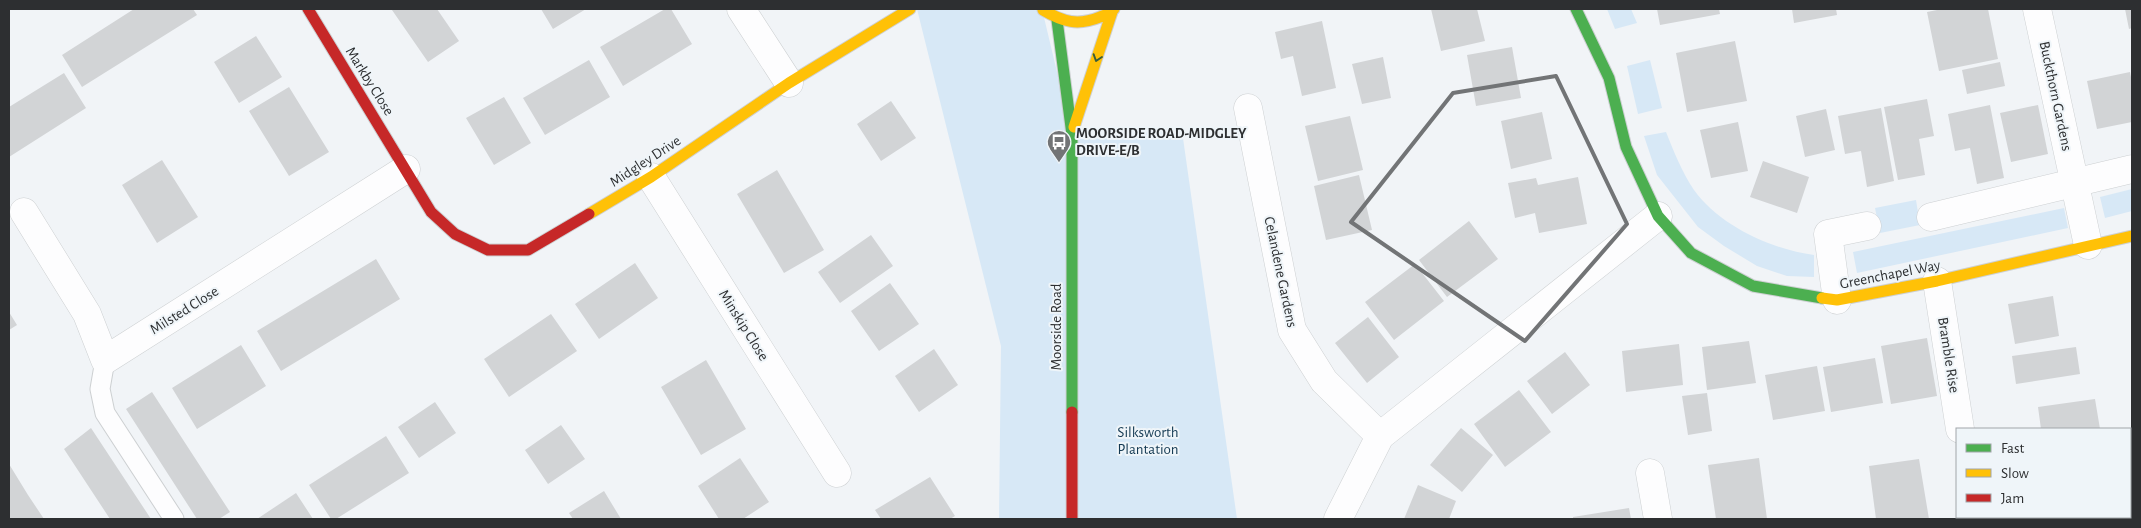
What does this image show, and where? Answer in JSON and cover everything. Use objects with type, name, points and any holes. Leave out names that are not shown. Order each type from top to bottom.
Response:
[{"type":"street","name":"Markby Close","points":[[308,9],[406,169]]},
{"type":"street","points":[[741,9],[789,83]]},
{"type":"street","name":"Midgley Drive","points":[[406,169],[431,212],[455,234],[488,250],[528,250],[651,176],[789,83],[910,9]]},
{"type":"street","points":[[1042,9],[1058,20],[1070,23],[1088,23],[1113,10]]},
{"type":"street","name":"Greenchapel Way","points":[[1576,9],[1609,78],[1626,147],[1658,216],[1691,253],[1753,286],[1837,300],[1938,281],[2132,236]]},
{"type":"street","name":"Buckthorn Gardens","points":[[2037,9],[2088,245]]},
{"type":"street","points":[[1072,135],[1113,10]]},
{"type":"street","points":[[1058,20],[1072,135]]},
{"type":"street","name":"Celandene Gardens","points":[[1248,108],[1292,330],[1324,381],[1380,436]]},
{"type":"street","name":"Moorside Road","points":[[1072,135],[1072,519]]},
{"type":"street","name":"Milsted Close","points":[[105,360],[406,169]]},
{"type":"street","points":[[1931,216],[2132,169]]},
{"type":"street","name":"Minskip Close","points":[[651,176],[836,473]]},
{"type":"street","points":[[24,212],[87,314],[105,360]]},
{"type":"street","points":[[1338,519],[1380,436],[1658,216]]},
{"type":"street","points":[[1837,300],[1828,234],[1867,226]]},
{"type":"street","name":"Bramble Rise","points":[[1938,281],[1960,428]]},
{"type":"street","points":[[1650,473],[1658,519]]},
{"type":"lane","points":[[105,360],[100,389],[105,412],[174,519]]},
{"type":"highlighted area","points":[[1556,76],[1627,224],[1525,341],[1351,222],[1453,93]]},
{"type":"green space","name":"Silksworth Plantation","points":[[917,9],[1042,9],[1072,135],[1182,131],[1237,519],[999,519],[1001,346]]},
{"type":"green space","points":[[1607,9],[1631,9],[1637,23],[1615,29]]},
{"type":"green space","points":[[1650,60],[1662,108],[1638,114],[1627,66]]},
{"type":"green space","points":[[1666,132],[1686,176],[1694,190],[1705,203],[1732,225],[1748,234],[1781,247],[1814,255],[1814,277],[1787,276],[1757,266],[1724,246],[1698,227],[1657,175],[1644,136]]},
{"type":"green space","points":[[2132,189],[2132,211],[2105,218],[2100,197]]},
{"type":"green space","points":[[1916,200],[1920,225],[1880,233],[1875,208]]},
{"type":"green space","points":[[2064,208],[2068,228],[1857,273],[1853,252]]},
{"type":"building","points":[[134,9],[193,9],[197,15],[82,87],[62,55]]},
{"type":"building","points":[[437,9],[459,41],[428,62],[392,10]]},
{"type":"building","points":[[541,9],[586,9],[553,29]]},
{"type":"building","points":[[665,9],[671,9],[692,44],[623,86],[600,47]]},
{"type":"building","points":[[1431,9],[1477,9],[1485,41],[1441,51]]},
{"type":"building","points":[[1657,9],[1719,9],[1720,14],[1660,25]]},
{"type":"building","points":[[1792,9],[1836,9],[1837,15],[1794,23]]},
{"type":"building","points":[[1942,9],[1988,9],[1998,59],[1939,71],[1927,12]]},
{"type":"building","points":[[2125,9],[2132,9],[2132,28],[2129,29]]},
{"type":"building","points":[[1322,21],[1336,88],[1302,96],[1293,56],[1281,59],[1275,32]]},
{"type":"building","points":[[256,36],[282,77],[239,103],[214,62]]},
{"type":"building","points":[[1735,41],[1747,101],[1687,112],[1676,53]]},
{"type":"building","points":[[1512,47],[1521,98],[1476,106],[1467,55]]},
{"type":"building","points":[[1383,57],[1391,98],[1362,104],[1352,64]]},
{"type":"building","points":[[589,60],[610,97],[545,135],[523,98]]},
{"type":"building","points":[[2000,62],[2005,86],[1967,94],[1962,70]]},
{"type":"building","points":[[2130,72],[2132,82],[2132,122],[2097,129],[2087,81]]},
{"type":"building","points":[[64,73],[86,108],[9,157],[9,107]]},
{"type":"building","points":[[289,87],[329,152],[289,176],[249,111]]},
{"type":"building","points":[[504,97],[531,143],[494,165],[466,118]]},
{"type":"building","points":[[1927,99],[1934,136],[1919,139],[1925,175],[1898,180],[1884,107]]},
{"type":"building","points":[[891,101],[916,138],[881,161],[857,124]]},
{"type":"building","points":[[1990,105],[2004,178],[1977,184],[1970,148],[1955,151],[1948,114]]},
{"type":"building","points":[[2038,105],[2048,154],[2011,162],[2000,113]]},
{"type":"building","points":[[1881,108],[1894,181],[1867,187],[1861,151],[1845,154],[1838,116]]},
{"type":"building","points":[[1826,109],[1835,150],[1805,157],[1796,116]]},
{"type":"building","points":[[1542,112],[1552,159],[1511,169],[1501,121]]},
{"type":"building","points":[[1350,116],[1363,170],[1318,181],[1305,126]]},
{"type":"building","points":[[1738,122],[1748,171],[1711,178],[1700,130]]},
{"type":"building","points":[[162,160],[198,217],[157,243],[122,185]]},
{"type":"building","points":[[1763,161],[1809,177],[1797,213],[1750,197]]},
{"type":"building","points":[[777,170],[824,250],[784,273],[737,194]]},
{"type":"building","points":[[1359,175],[1372,230],[1326,240],[1314,186]]},
{"type":"building","points":[[1578,177],[1587,224],[1539,233],[1535,213],[1515,218],[1508,183],[1536,178],[1538,185]]},
{"type":"building","points":[[1469,221],[1498,259],[1447,297],[1419,260]]},
{"type":"building","points":[[871,235],[893,266],[840,303],[818,272]]},
{"type":"building","points":[[376,259],[400,299],[281,371],[257,331]]},
{"type":"building","points":[[635,263],[658,298],[599,339],[575,304]]},
{"type":"building","points":[[1415,264],[1444,301],[1394,340],[1365,302]]},
{"type":"building","points":[[890,283],[919,324],[879,351],[851,311]]},
{"type":"building","points":[[2053,296],[2059,336],[2015,344],[2008,304]]},
{"type":"building","points":[[9,312],[17,325],[9,330]]},
{"type":"building","points":[[551,314],[577,351],[509,397],[484,359]]},
{"type":"building","points":[[1368,317],[1399,357],[1367,383],[1335,343]]},
{"type":"building","points":[[1927,338],[1937,396],[1891,404],[1881,346]]},
{"type":"building","points":[[1749,341],[1756,383],[1707,390],[1702,347]]},
{"type":"building","points":[[1679,344],[1683,385],[1626,392],[1622,351]]},
{"type":"building","points":[[241,345],[266,386],[197,429],[172,388]]},
{"type":"building","points":[[2076,347],[2080,374],[2016,384],[2012,356]]},
{"type":"building","points":[[934,349],[958,385],[919,412],[895,376]]},
{"type":"building","points":[[1565,352],[1590,385],[1552,414],[1527,381]]},
{"type":"building","points":[[1875,358],[1883,403],[1831,412],[1823,367]]},
{"type":"building","points":[[706,360],[746,429],[701,455],[661,387]]},
{"type":"building","points":[[1817,366],[1825,411],[1773,420],[1765,375]]},
{"type":"building","points":[[1519,390],[1551,432],[1505,467],[1474,424]]},
{"type":"building","points":[[152,392],[230,512],[219,519],[197,519],[126,409]]},
{"type":"building","points":[[1707,393],[1712,431],[1688,435],[1682,396]]},
{"type":"building","points":[[2095,399],[2100,428],[2041,428],[2038,407]]},
{"type":"building","points":[[435,402],[456,433],[419,458],[398,427]]},
{"type":"building","points":[[561,425],[585,459],[548,484],[525,450]]},
{"type":"building","points":[[91,428],[151,519],[110,519],[64,449]]},
{"type":"building","points":[[1461,428],[1493,455],[1462,492],[1430,465]]},
{"type":"building","points":[[386,436],[409,473],[336,519],[331,519],[309,485]]},
{"type":"building","points":[[740,458],[769,502],[743,519],[719,519],[698,486]]},
{"type":"building","points":[[1759,458],[1767,519],[1716,519],[1708,465]]},
{"type":"building","points":[[1919,459],[1929,519],[1876,519],[1869,466]]},
{"type":"building","points":[[9,464],[28,495],[44,519],[9,519]]},
{"type":"building","points":[[930,477],[955,516],[950,519],[881,519],[875,510]]},
{"type":"building","points":[[1418,485],[1456,501],[1449,519],[1404,519]]},
{"type":"building","points":[[604,491],[621,519],[573,519],[569,513]]},
{"type":"building","points":[[296,493],[313,519],[257,519]]},
{"type":"building","points":[[1629,508],[1631,519],[1573,519],[1573,517]]},
{"type":"building","points":[[2074,518],[2120,519],[2074,519]]},
{"type":"traffic: fast","points":[[1576,9],[1609,78],[1626,147],[1658,216],[1691,253],[1753,286],[1822,298]]},
{"type":"traffic: fast","points":[[1057,20],[1072,135],[1072,412]]},
{"type":"traffic: slow","points":[[589,214],[651,177],[789,83],[910,9]]},
{"type":"traffic: slow","points":[[1043,10],[1064,20],[1078,22],[1092,20],[1110,13],[1114,9]]},
{"type":"traffic: slow","points":[[1074,127],[1112,12]]},
{"type":"traffic: slow","points":[[1822,298],[1837,300],[1937,281],[2132,236]]},
{"type":"traffic: jam","points":[[308,9],[431,212],[455,234],[488,250],[528,250],[589,214]]},
{"type":"traffic: jam","points":[[1072,412],[1072,519]]},
{"type":"place","name":"MOORSIDE ROAD-MIDGLEY DRIVE-E/B","points":[[1059,163]]}]
